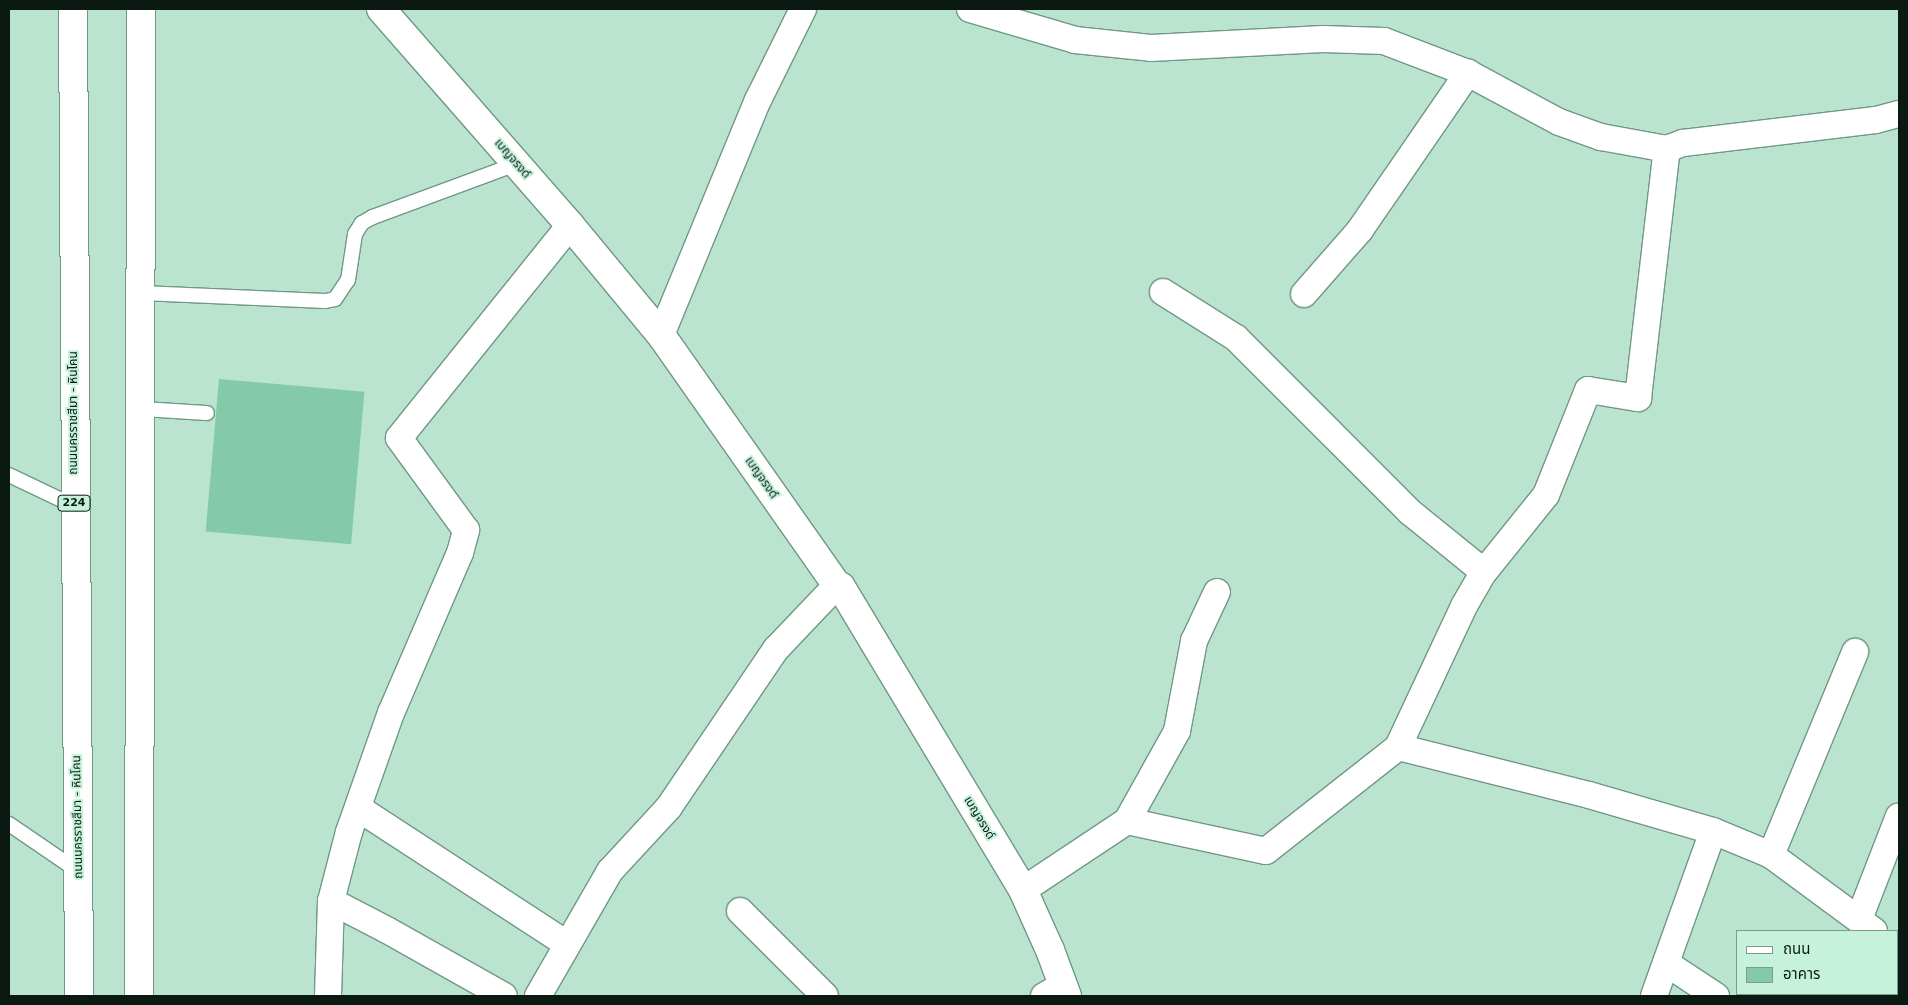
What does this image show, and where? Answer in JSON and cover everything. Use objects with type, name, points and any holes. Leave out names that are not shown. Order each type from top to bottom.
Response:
[{"type":"main road","name":"ถนนนครราชสีมา - หินโคน","points":[[73,9],[74,506],[79,996]]},
{"type":"main road","points":[[139,996],[142,409],[141,9]]},
{"type":"main road","name":"เบญจรงด์","points":[[381,9],[570,225],[661,335],[837,585],[841,587],[1022,890],[1050,950],[1058,992]]},
{"type":"street","points":[[661,335],[758,100],[803,9]]},
{"type":"street","points":[[970,9],[1076,40],[1150,48],[1322,39],[1384,40],[1468,74],[1559,122],[1601,137],[1667,149],[1683,143],[1876,120],[1899,114]]},
{"type":"street","points":[[1304,294],[1360,230],[1468,74]]},
{"type":"street","points":[[1127,820],[1266,851],[1398,747],[1464,606],[1484,572],[1546,494],[1588,390],[1638,398],[1667,149]]},
{"type":"street","points":[[328,996],[330,900],[358,808],[391,712],[460,553],[466,530],[399,438],[570,225]]},
{"type":"street","points":[[1163,292],[1236,338],[1410,512],[1484,572]]},
{"type":"street","points":[[538,996],[610,871],[668,807],[776,649],[837,585]]},
{"type":"street","points":[[1022,890],[1127,820],[1177,731],[1194,641],[1217,592]]},
{"type":"street","points":[[1771,856],[1855,652]]},
{"type":"street","points":[[1398,747],[1588,795],[1713,831],[1771,856],[1867,925],[1899,816]]},
{"type":"street","points":[[358,808],[568,944]]},
{"type":"street","points":[[1654,996],[1713,831]]},
{"type":"street","points":[[330,900],[504,996]]},
{"type":"street","points":[[740,911],[825,996]]},
{"type":"street","points":[[1666,963],[1716,996]]},
{"type":"lane","points":[[142,293],[325,302],[335,299],[348,280],[355,234],[362,223],[516,164]]},
{"type":"lane","points":[[142,409],[207,413]]},
{"type":"lane","points":[[9,475],[74,506]]},
{"type":"lane","points":[[9,824],[78,871]]},
{"type":"building","points":[[219,379],[364,392],[351,544],[206,531]]}]
